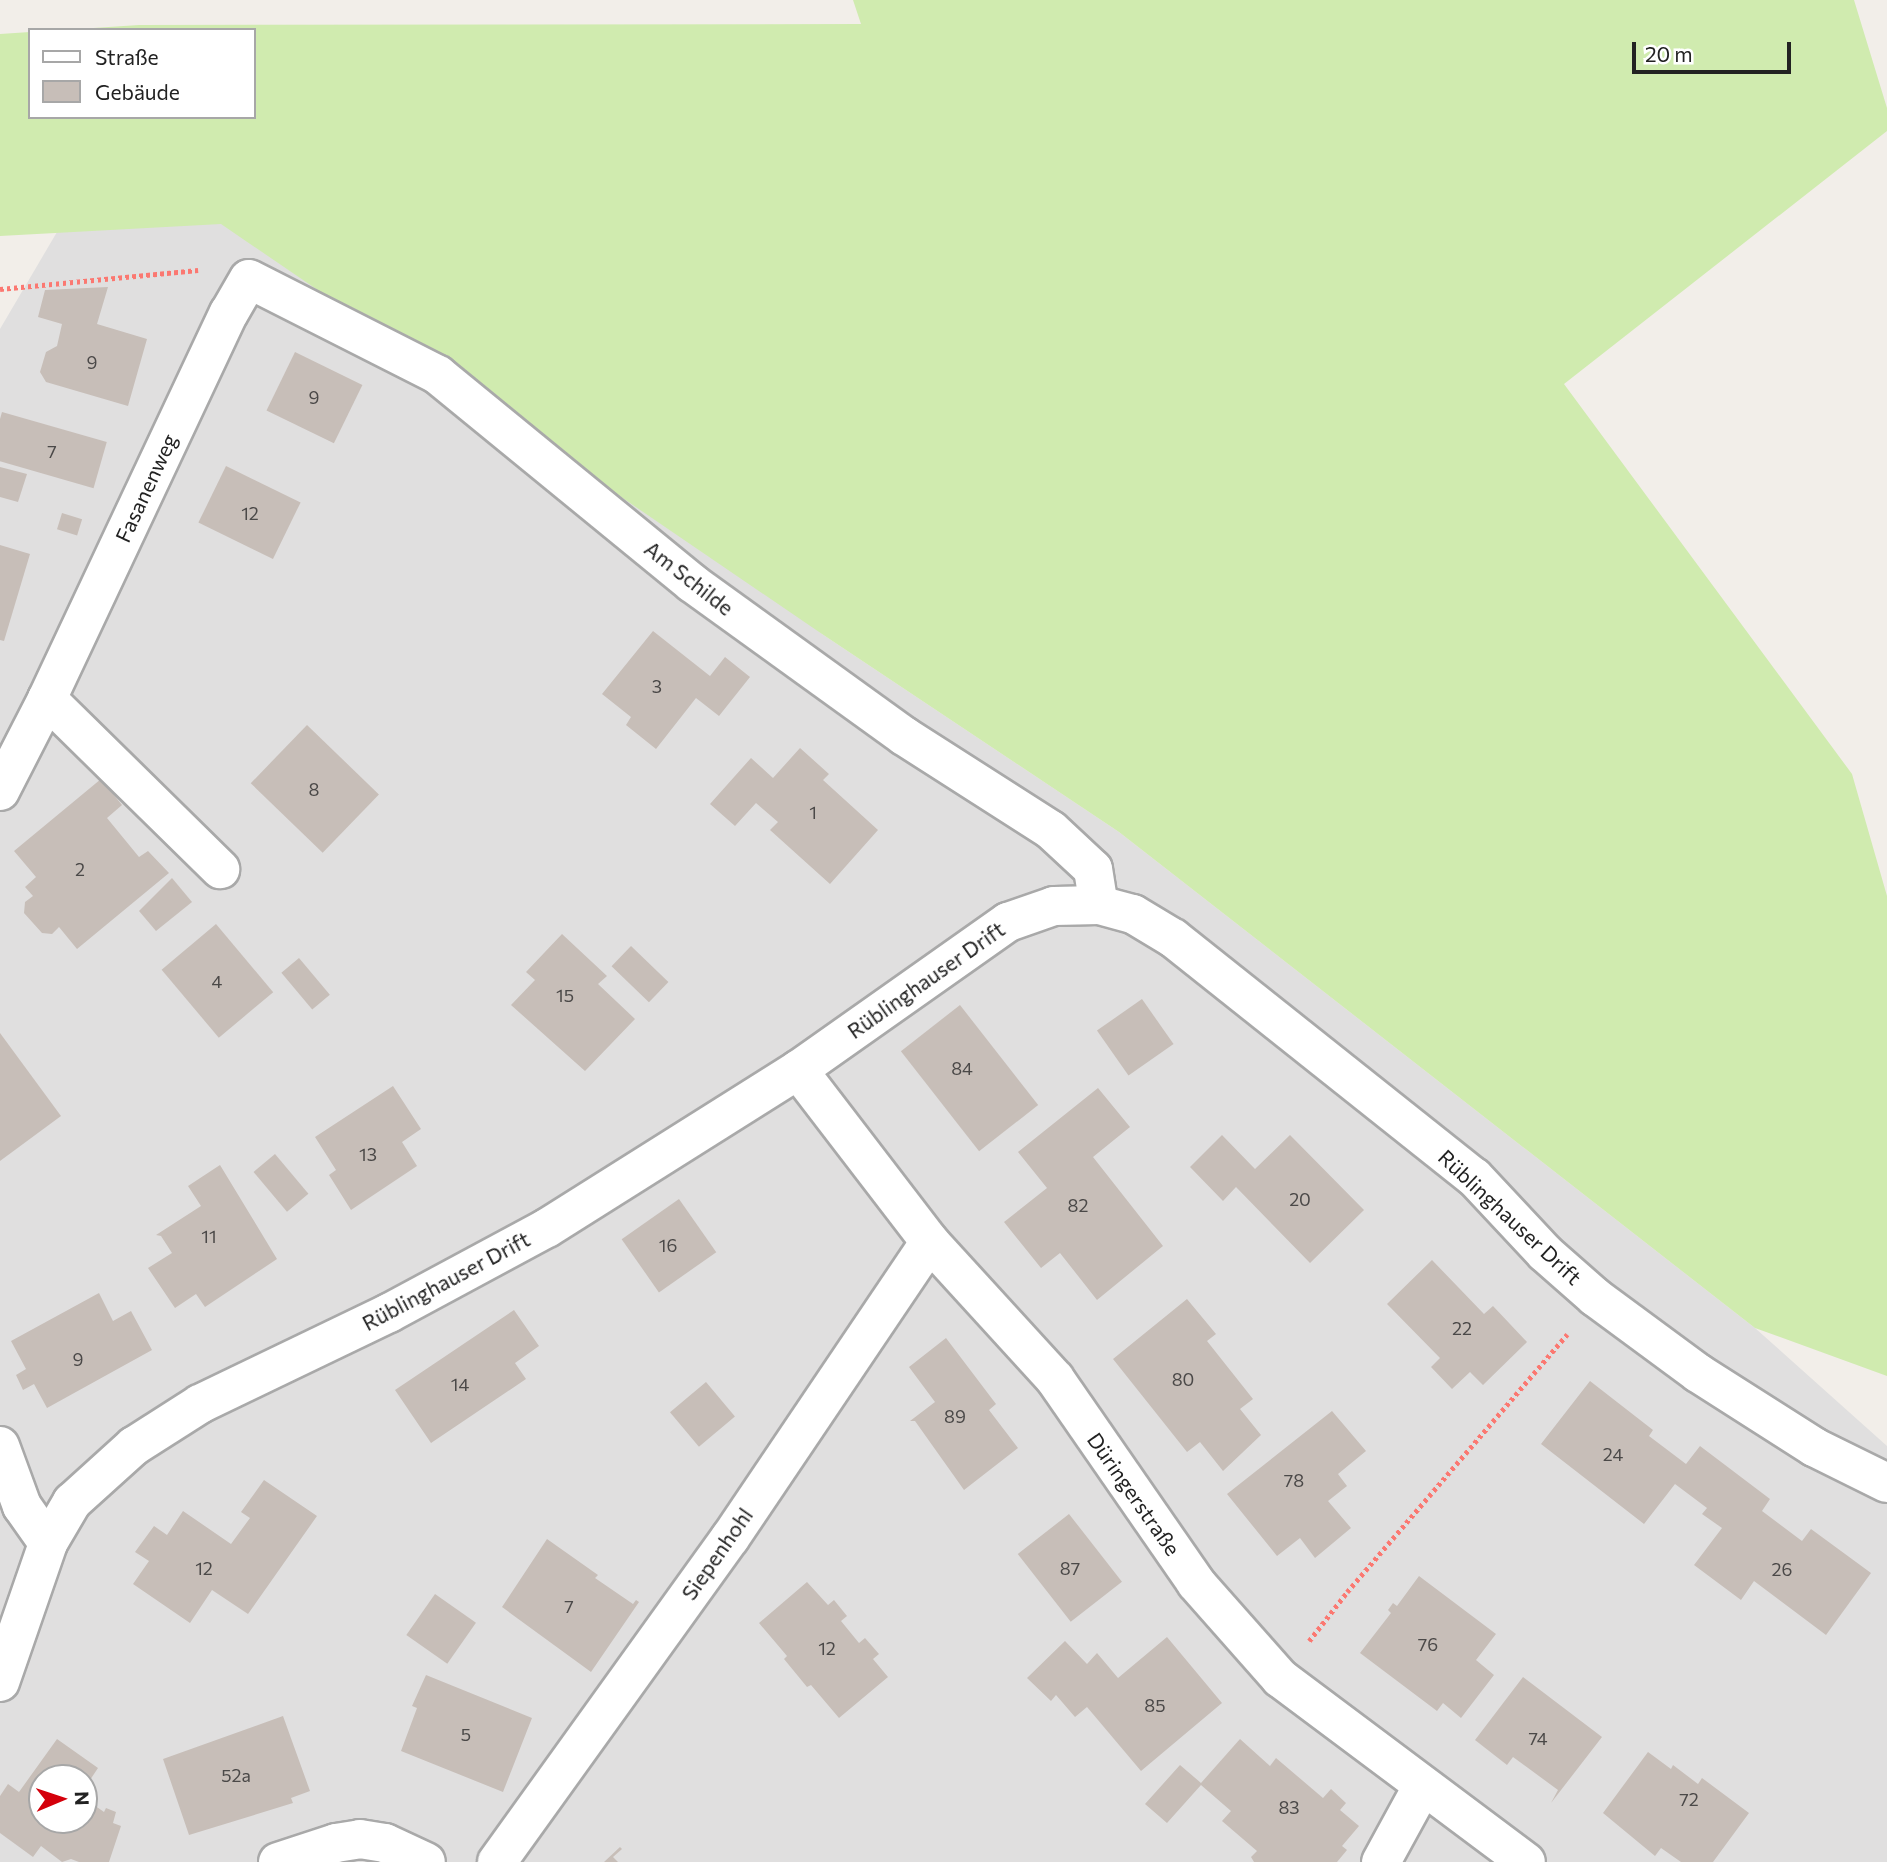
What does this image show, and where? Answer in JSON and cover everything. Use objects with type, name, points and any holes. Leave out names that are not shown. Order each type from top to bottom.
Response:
[{"type":"street","name":"Fasanenweg","points":[[0,791],[47,699],[229,313],[249,279]]},
{"type":"street","name":"Am Schilde","points":[[249,279],[438,375],[692,583],[904,736],[1051,830],[1093,869],[1099,905]]},
{"type":"street","points":[[47,699],[220,869]]},
{"type":"street","name":"Rüblinghauser Drift","points":[[0,1682],[48,1544],[72,1502],[134,1446],[200,1404],[389,1313],[547,1228],[797,1070],[1008,922],[1054,906],[1099,905],[1133,914],[1173,938],[1254,1000],[1332,1067],[1474,1177],[1545,1253],[1595,1297],[1687,1365],[1814,1447],[1887,1483]]},
{"type":"street","name":"Düringerstraße","points":[[797,1070],[930,1242],[1055,1379],[1196,1583],[1280,1678],[1422,1787],[1526,1862]]},
{"type":"street","name":"Siepenhohl","points":[[497,1862],[730,1538],[930,1242]]},
{"type":"street","points":[[0,1446],[22,1506],[48,1544]]},
{"type":"street","points":[[1398,1854],[1422,1787]]},
{"type":"street","points":[[278,1862],[336,1843],[360,1839],[384,1843],[426,1862]]},
{"type":"path","points":[[0,289],[223,268],[249,279]]},
{"type":"path","points":[[1314,1635],[1347,1592],[1544,1362]]},
{"type":"shaded area","points":[[221,223],[435,313],[822,634],[1119,832],[1755,1328],[1887,1446],[1887,1862],[0,1862],[0,329],[57,232]]},
{"type":"green space","points":[[853,0],[1854,0],[1887,108],[1887,131],[1564,384],[1852,774],[1887,896],[1887,1376],[1755,1328],[1119,832],[822,634],[221,224],[0,236],[0,34],[28,32],[28,119],[256,119],[256,28],[93,28],[139,25],[861,24]]},
{"type":"building","points":[[108,287],[97,324],[147,339],[128,406],[46,382],[40,372],[46,352],[57,346],[62,324],[38,317],[45,290]]},
{"type":"building","points":[[295,352],[362,385],[334,443],[267,410]]},
{"type":"building","points":[[2,412],[107,442],[94,488],[0,461]]},
{"type":"building","points":[[226,466],[301,502],[273,559],[198,523]]},
{"type":"building","points":[[0,467],[27,474],[18,502],[0,497]]},
{"type":"building","points":[[62,513],[82,519],[77,535],[57,529]]},
{"type":"building","points":[[0,545],[30,554],[4,641],[0,640]]},
{"type":"building","points":[[653,631],[710,676],[725,657],[750,677],[719,716],[696,698],[656,749],[626,725],[631,717],[602,694]]},
{"type":"building","points":[[307,725],[379,794],[323,853],[251,783]]},
{"type":"building","points":[[800,748],[829,774],[823,780],[878,830],[830,884],[770,830],[778,822],[756,803],[735,826],[710,804],[751,758],[773,778]]},
{"type":"building","points":[[101,779],[122,805],[107,818],[139,857],[148,851],[169,873],[77,949],[59,927],[52,934],[42,933],[24,913],[25,902],[33,896],[25,887],[36,877],[14,851]]},
{"type":"building","points":[[172,878],[192,902],[156,931],[139,911]]},
{"type":"building","points":[[216,924],[273,992],[219,1038],[162,970]]},
{"type":"building","points":[[562,934],[607,976],[598,984],[635,1019],[585,1071],[511,1005],[535,980],[526,972]]},
{"type":"building","points":[[631,946],[668,982],[649,1002],[612,966]]},
{"type":"building","points":[[299,958],[330,995],[312,1010],[281,973]]},
{"type":"building","points":[[1142,999],[1174,1044],[1128,1076],[1097,1031]]},
{"type":"building","points":[[960,1005],[1038,1105],[979,1151],[901,1051]]},
{"type":"building","points":[[0,1033],[61,1116],[0,1161]]},
{"type":"building","points":[[393,1086],[421,1129],[402,1142],[417,1166],[351,1210],[329,1175],[336,1170],[315,1137]]},
{"type":"building","points":[[1098,1088],[1130,1127],[1093,1157],[1163,1246],[1097,1300],[1060,1253],[1041,1268],[1004,1222],[1047,1188],[1018,1152]]},
{"type":"building","points":[[1222,1135],[1255,1169],[1290,1135],[1364,1210],[1310,1263],[1236,1187],[1223,1201],[1190,1167]]},
{"type":"building","points":[[275,1154],[308,1194],[287,1212],[254,1172]]},
{"type":"building","points":[[220,1165],[277,1259],[205,1307],[196,1294],[175,1308],[148,1268],[172,1253],[161,1236],[156,1235],[201,1206],[188,1186]]},
{"type":"building","points":[[679,1199],[716,1252],[659,1292],[622,1239]]},
{"type":"building","points":[[1432,1260],[1484,1314],[1493,1306],[1527,1342],[1483,1385],[1470,1372],[1452,1389],[1431,1367],[1440,1358],[1387,1304]]},
{"type":"building","points":[[99,1293],[113,1321],[131,1311],[152,1350],[47,1408],[34,1384],[23,1390],[16,1375],[26,1369],[11,1341]]},
{"type":"building","points":[[1187,1299],[1216,1334],[1207,1341],[1253,1399],[1240,1409],[1261,1435],[1223,1471],[1200,1442],[1187,1452],[1113,1359]]},
{"type":"building","points":[[514,1310],[539,1346],[515,1363],[526,1379],[431,1443],[395,1390]]},
{"type":"building","points":[[946,1338],[996,1404],[989,1410],[1018,1448],[964,1490],[915,1421],[910,1421],[935,1402],[909,1367]]},
{"type":"building","points":[[1590,1381],[1653,1430],[1649,1436],[1686,1464],[1700,1446],[1770,1499],[1762,1511],[1802,1541],[1811,1529],[1871,1573],[1826,1635],[1754,1581],[1741,1600],[1694,1565],[1722,1528],[1702,1514],[1707,1508],[1675,1484],[1644,1524],[1541,1444]]},
{"type":"building","points":[[706,1382],[735,1416],[699,1447],[670,1412]]},
{"type":"building","points":[[1332,1411],[1366,1451],[1338,1474],[1347,1486],[1328,1501],[1351,1528],[1315,1558],[1300,1538],[1277,1556],[1227,1494]]},
{"type":"building","points":[[264,1480],[317,1516],[248,1614],[212,1590],[190,1623],[133,1584],[149,1561],[135,1552],[154,1526],[167,1535],[183,1511],[231,1544],[250,1518],[241,1512]]},
{"type":"building","points":[[1069,1514],[1122,1582],[1071,1622],[1018,1554]]},
{"type":"building","points":[[547,1539],[598,1575],[595,1578],[633,1604],[636,1600],[639,1602],[591,1672],[502,1607]]},
{"type":"building","points":[[1419,1576],[1496,1634],[1476,1660],[1494,1675],[1461,1718],[1443,1703],[1437,1711],[1360,1653],[1391,1613],[1388,1610],[1393,1603],[1397,1606]]},
{"type":"building","points":[[807,1582],[828,1605],[834,1600],[847,1616],[841,1621],[859,1643],[865,1638],[879,1654],[873,1659],[888,1677],[839,1718],[811,1685],[807,1687],[784,1659],[787,1656],[759,1623]]},
{"type":"building","points":[[435,1594],[476,1623],[447,1664],[406,1635]]},
{"type":"building","points":[[1167,1637],[1222,1703],[1141,1771],[1087,1707],[1075,1717],[1056,1695],[1051,1701],[1027,1678],[1065,1641],[1087,1664],[1097,1653],[1118,1678]]},
{"type":"building","points":[[426,1675],[532,1718],[503,1792],[401,1751],[417,1708],[412,1706]]},
{"type":"building","points":[[1523,1677],[1602,1737],[1551,1803],[1558,1790],[1513,1757],[1507,1765],[1475,1740]]},
{"type":"building","points":[[283,1716],[310,1791],[291,1798],[293,1803],[189,1835],[163,1759]]},
{"type":"building","points":[[57,1739],[92,1764],[39,1764]]},
{"type":"building","points":[[1240,1739],[1270,1766],[1276,1758],[1323,1798],[1331,1789],[1346,1803],[1340,1810],[1359,1826],[1342,1846],[1347,1850],[1337,1862],[1254,1862],[1251,1857],[1257,1851],[1222,1821],[1231,1811],[1201,1785],[1167,1823],[1145,1804],[1180,1765],[1201,1783]]},
{"type":"building","points":[[1648,1752],[1671,1769],[1673,1765],[1698,1784],[1702,1778],[1749,1813],[1713,1862],[1681,1862],[1661,1848],[1655,1856],[1603,1813]]},
{"type":"building","points":[[28,1779],[28,1834],[98,1834],[98,1808],[104,1812],[106,1808],[116,1812],[113,1823],[121,1826],[109,1862],[79,1862],[71,1859],[62,1862],[41,1846],[33,1857],[0,1833],[0,1796],[8,1784],[19,1792]]},
{"type":"building","points":[[620,1847],[622,1849],[613,1857],[618,1862],[604,1862]]}]
